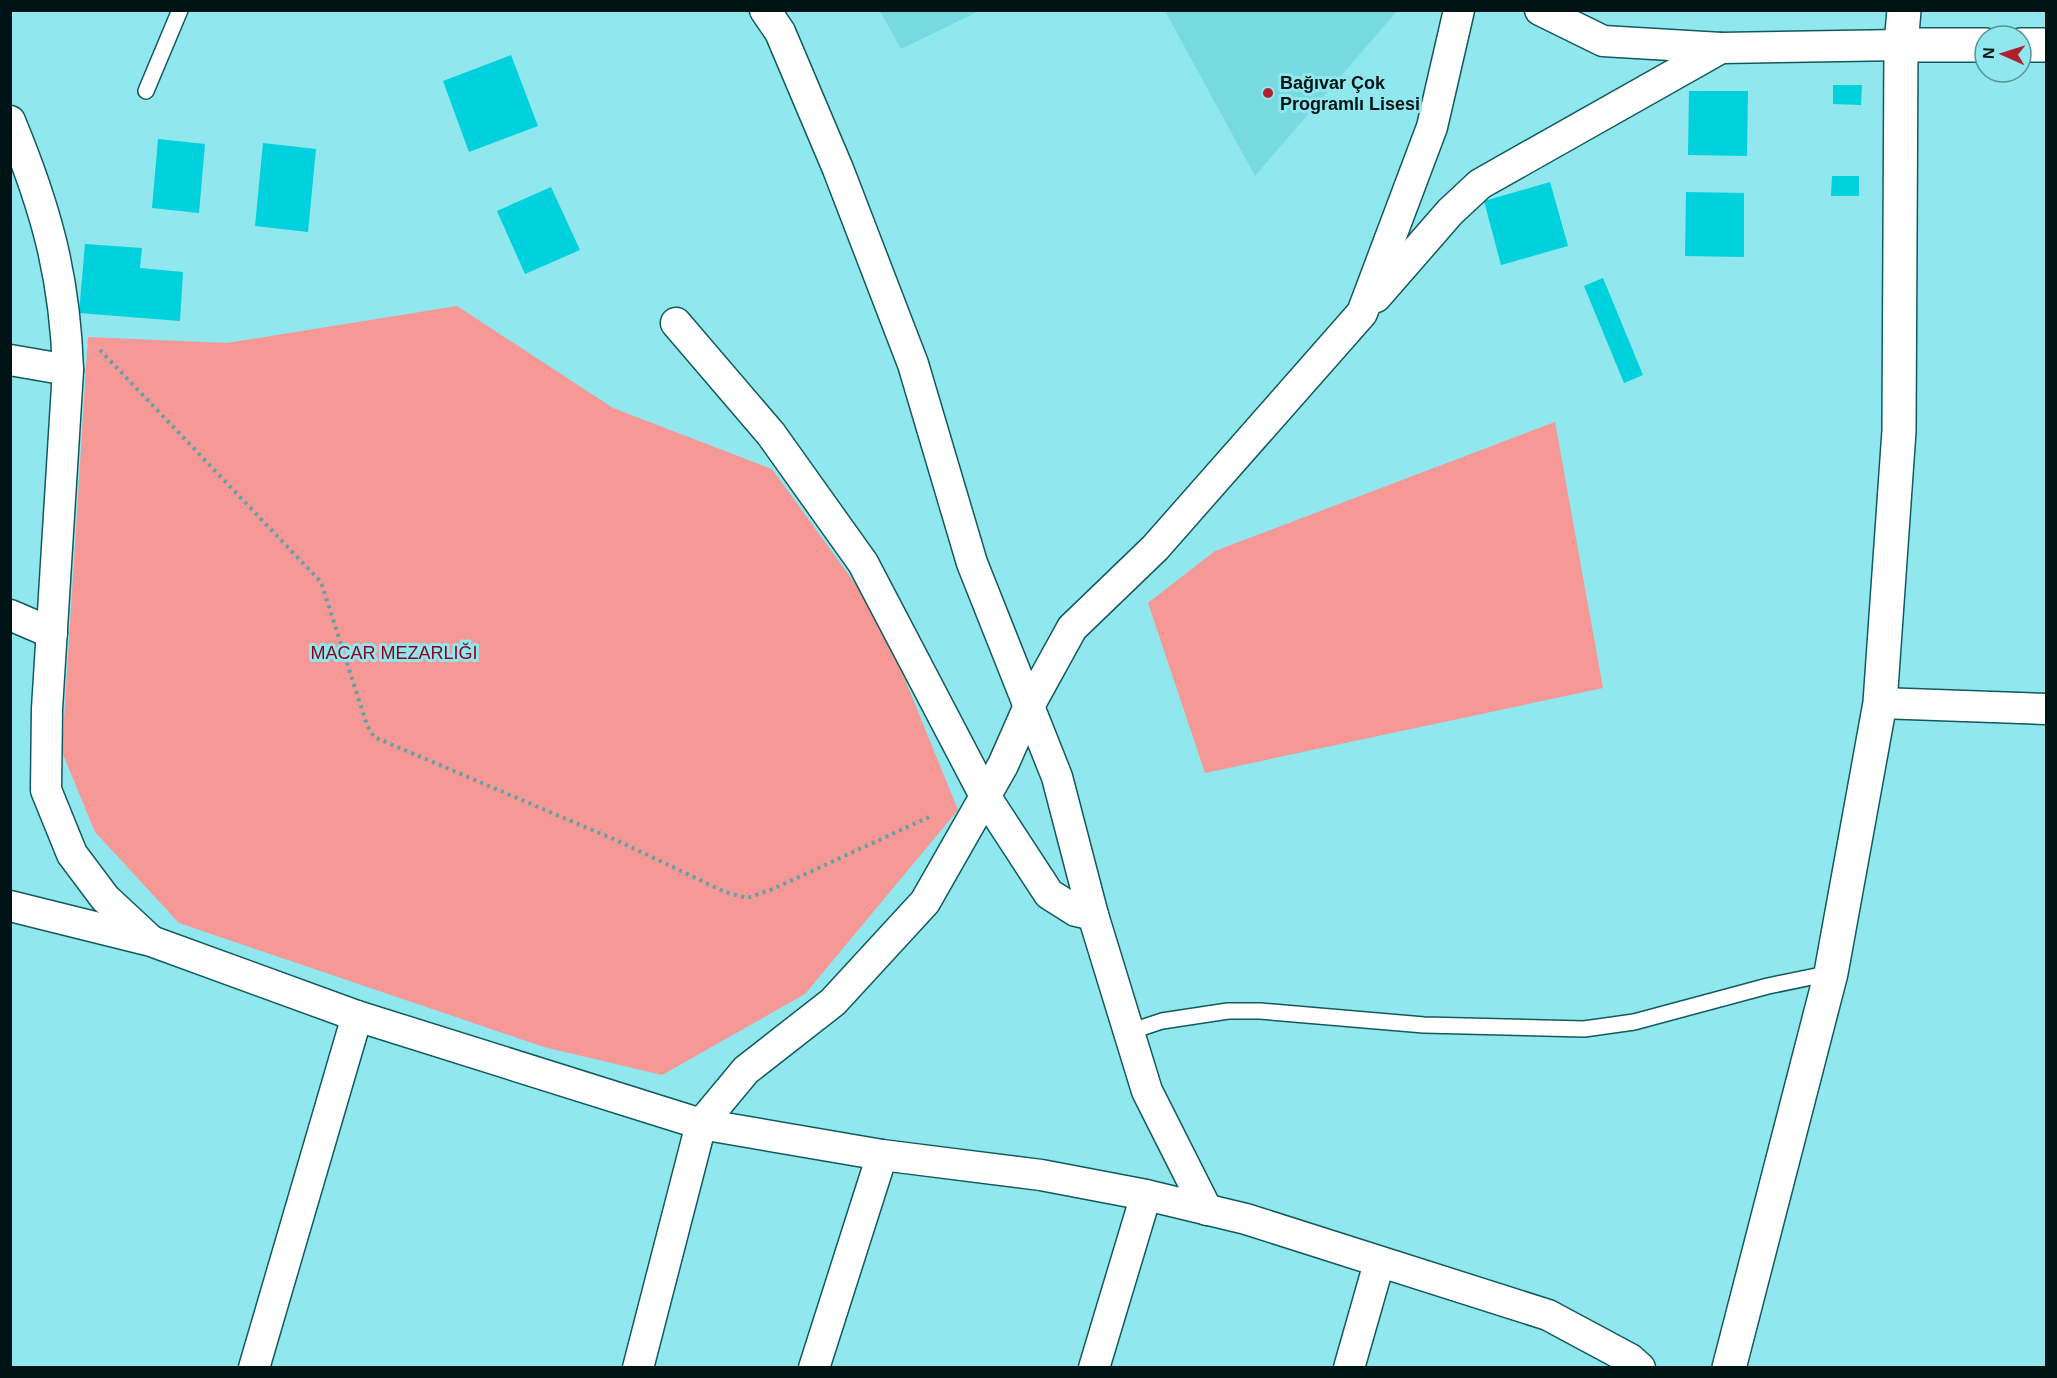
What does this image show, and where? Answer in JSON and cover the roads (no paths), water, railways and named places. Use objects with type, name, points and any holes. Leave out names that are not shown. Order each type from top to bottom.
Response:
[{"type":"street","points":[[765,10],[780,32],[807,95],[913,364],[972,563],[1057,777],[1093,915],[1147,1091],[1207,1209]]},
{"type":"street","points":[[1362,313],[1432,128],[1459,10]]},
{"type":"street","points":[[1540,10],[1603,40],[1721,48],[1973,45]]},
{"type":"street","points":[[1729,1368],[1831,972],[1880,703],[1899,431],[1901,45],[1904,10]]},
{"type":"street","points":[[638,1368],[701,1124],[746,1070],[833,1002],[925,902],[1003,765],[1029,706],[1072,628],[1155,548],[1450,212],[1480,184],[1721,48]]},
{"type":"street","points":[[10,121],[35,181],[51,234],[62,284],[67,334],[68,370],[47,709],[46,790],[72,854],[105,898],[151,941]]},
{"type":"street","points":[[676,323],[771,434],[863,563],[985,796],[1049,894],[1076,911],[1093,915]]},
{"type":"street","points":[[10,360],[68,370]]},
{"type":"street","points":[[10,615],[52,633]]},
{"type":"street","points":[[1880,703],[2046,709]]},
{"type":"street","points":[[10,906],[151,941],[357,1016],[701,1124],[882,1155],[1041,1175],[1146,1195],[1246,1219],[1548,1315],[1630,1359],[1640,1368]]},
{"type":"street","points":[[254,1368],[357,1016]]},
{"type":"street","points":[[814,1368],[882,1155]]},
{"type":"street","points":[[1094,1368],[1146,1195]]},
{"type":"street","points":[[1349,1368],[1379,1263]]},
{"type":"lane","points":[[146,91],[180,10]]},
{"type":"lane","points":[[1129,1032],[1197,1014],[1239,1011],[1424,1024],[1584,1029],[1634,1022],[1768,986],[1831,972]]},
{"type":"place","name":"Bağıvar Çok Programlı Lisesi","points":[[1268,93]]},
{"type":"park label","name":"MACAR MEZARLIĞI","points":[[394,653]]}]
